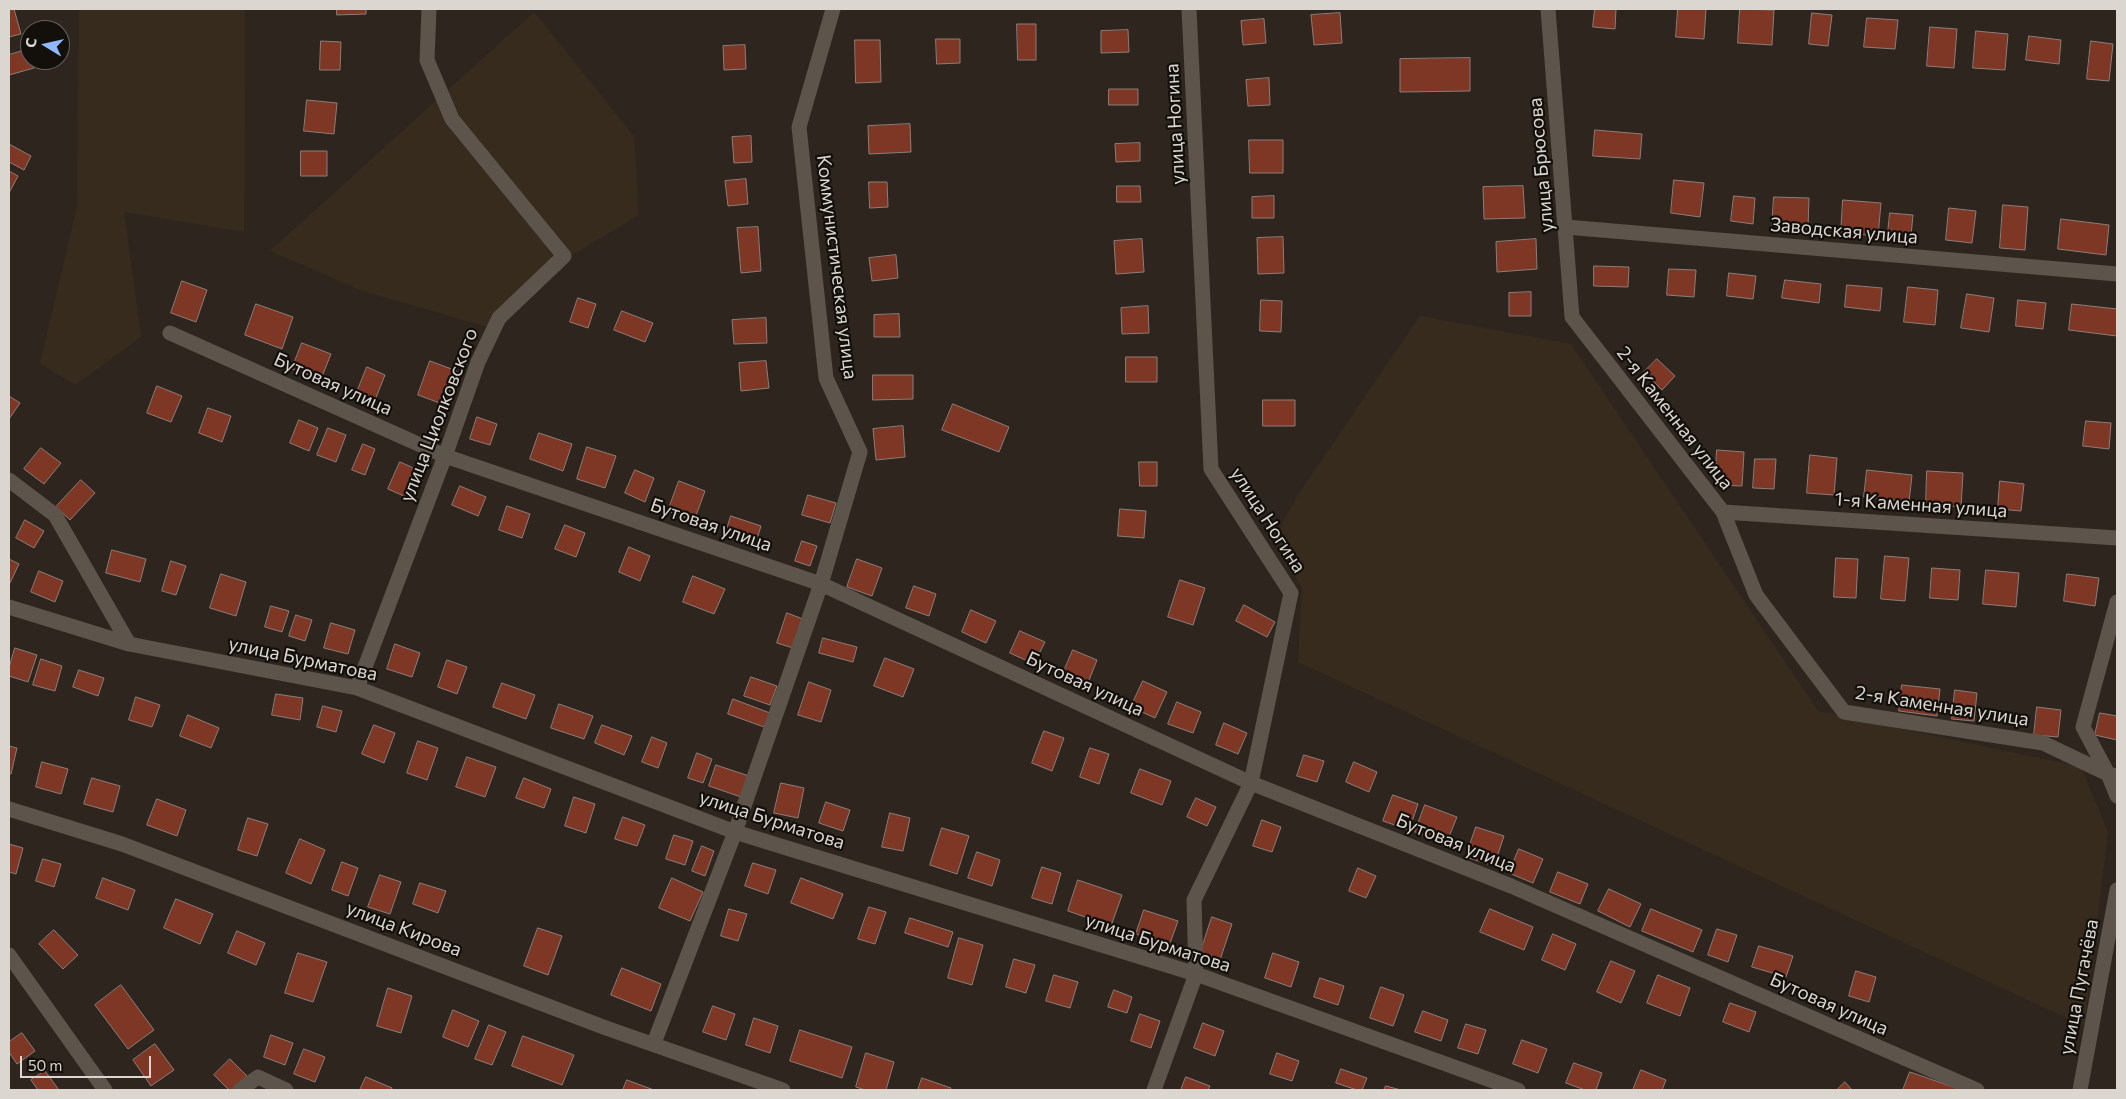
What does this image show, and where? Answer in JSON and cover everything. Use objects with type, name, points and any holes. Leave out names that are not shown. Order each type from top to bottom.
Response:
[{"type":"street","name":"улица Циолковского","points":[[357,688],[445,456],[478,362],[499,318],[564,256],[452,119],[427,60],[429,9]]},
{"type":"street","name":"Коммунистическая улица","points":[[654,1043],[734,832],[821,584],[860,452],[826,378],[799,127],[833,9]]},
{"type":"street","name":"улица Ногина","points":[[1154,1090],[1196,974],[1194,900],[1251,783],[1290,593],[1211,469],[1189,9]]},
{"type":"street","name":"улица Брюсова","points":[[1548,9],[1572,318]]},
{"type":"street","name":"Заводская улица","points":[[1566,227],[2117,274]]},
{"type":"street","name":"2-я Каменная улица","points":[[1572,318],[1723,512],[1756,595],[1844,712],[2043,743],[2113,775]]},
{"type":"street","name":"Бутовая улица","points":[[170,333],[445,456],[821,584],[1251,783],[1511,886],[1977,1090]]},
{"type":"street","points":[[9,480],[55,515],[129,644]]},
{"type":"street","name":"1-я Каменная улица","points":[[1723,512],[2117,538]]},
{"type":"street","points":[[2117,602],[2083,727],[2113,775],[2117,796]]},
{"type":"street","name":"улица Бурматова","points":[[9,607],[129,644],[357,688],[734,832],[1196,974],[1518,1090]]},
{"type":"street","name":"улица Кирова","points":[[9,809],[122,844],[606,1028],[654,1043],[784,1090]]},
{"type":"street","name":"улица Пугачёва","points":[[2080,1090],[2117,890]]},
{"type":"street","points":[[9,955],[105,1090]]},
{"type":"street","points":[[240,1090],[258,1076],[286,1090]]},
{"type":"shaded area","points":[[79,9],[245,9],[244,232],[124,212],[141,337],[75,385],[40,363],[77,207]]},
{"type":"shaded area","points":[[534,12],[634,136],[639,215],[567,258],[491,328],[363,291],[270,251]]},
{"type":"shaded area","points":[[1420,316],[1571,344],[1818,711],[2081,767],[2108,832],[2084,1026],[1298,662],[1302,588],[1273,539],[1301,490]]},
{"type":"building","points":[[9,9],[14,9],[20,34],[9,37]]},
{"type":"building","points":[[337,9],[366,9],[366,14],[337,15]]},
{"type":"building","points":[[1595,9],[1616,9],[1615,29],[1593,27]]},
{"type":"building","points":[[1678,9],[1706,9],[1704,39],[1676,37]]},
{"type":"building","points":[[1740,9],[1774,10],[1772,45],[1738,43]]},
{"type":"building","points":[[1340,13],[1342,43],[1314,45],[1311,15]]},
{"type":"building","points":[[1812,13],[1832,15],[1828,46],[1809,44]]},
{"type":"building","points":[[1867,18],[1898,20],[1895,49],[1864,47]]},
{"type":"building","points":[[1264,19],[1266,43],[1243,45],[1241,21]]},
{"type":"building","points":[[1017,24],[1036,24],[1036,60],[1018,60]]},
{"type":"building","points":[[1930,27],[1957,29],[1954,68],[1927,66]]},
{"type":"building","points":[[1128,30],[1129,52],[1101,53],[1101,31]]},
{"type":"building","points":[[1976,31],[2008,34],[2005,70],[1973,68]]},
{"type":"building","points":[[2029,36],[2061,40],[2059,64],[2026,60]]},
{"type":"building","points":[[936,39],[960,39],[960,63],[937,64]]},
{"type":"building","points":[[855,40],[880,40],[881,82],[856,83]]},
{"type":"building","points":[[321,41],[341,42],[340,70],[320,70]]},
{"type":"building","points":[[2091,41],[2113,44],[2109,81],[2087,79]]},
{"type":"building","points":[[745,45],[746,69],[724,70],[723,46]]},
{"type":"building","points":[[20,52],[20,70],[27,70],[9,75],[9,55]]},
{"type":"building","points":[[1470,58],[1470,91],[1400,92],[1400,59]]},
{"type":"building","points":[[1269,78],[1270,105],[1248,106],[1246,80]]},
{"type":"building","points":[[1109,89],[1138,89],[1138,105],[1109,105]]},
{"type":"building","points":[[307,100],[337,103],[334,134],[304,131]]},
{"type":"building","points":[[910,124],[911,152],[869,154],[868,126]]},
{"type":"building","points":[[1595,130],[1642,134],[1640,159],[1593,156]]},
{"type":"building","points":[[751,136],[752,162],[734,163],[732,137]]},
{"type":"building","points":[[1249,140],[1283,140],[1283,173],[1250,173]]},
{"type":"building","points":[[1140,143],[1140,161],[1116,162],[1115,144]]},
{"type":"building","points":[[9,144],[31,156],[24,170],[9,162]]},
{"type":"building","points":[[301,151],[327,151],[327,176],[301,176]]},
{"type":"building","points":[[9,171],[18,176],[9,193]]},
{"type":"building","points":[[746,179],[748,204],[728,206],[725,181]]},
{"type":"building","points":[[1674,180],[1704,183],[1700,217],[1671,213]]},
{"type":"building","points":[[869,182],[887,182],[888,207],[870,208]]},
{"type":"building","points":[[1117,186],[1140,186],[1141,202],[1117,202]]},
{"type":"building","points":[[1523,186],[1525,218],[1484,219],[1483,187]]},
{"type":"building","points":[[1274,196],[1274,218],[1252,218],[1252,197]]},
{"type":"building","points":[[1734,196],[1755,198],[1753,224],[1731,221]]},
{"type":"building","points":[[1774,197],[1809,198],[1808,228],[1772,226]]},
{"type":"building","points":[[1843,200],[1881,203],[1878,236],[1841,233]]},
{"type":"building","points":[[2003,205],[2028,207],[2025,250],[2000,248]]},
{"type":"building","points":[[1949,208],[1976,211],[1972,243],[1946,240]]},
{"type":"building","points":[[1890,213],[1913,215],[1911,236],[1888,233]]},
{"type":"building","points":[[2061,219],[2109,225],[2106,255],[2058,249]]},
{"type":"building","points":[[758,227],[761,271],[741,273],[737,228]]},
{"type":"building","points":[[1283,237],[1284,273],[1258,274],[1257,238]]},
{"type":"building","points":[[1142,239],[1144,272],[1116,274],[1114,241]]},
{"type":"building","points":[[1536,239],[1537,269],[1497,272],[1496,242]]},
{"type":"building","points":[[896,255],[898,278],[872,281],[869,258]]},
{"type":"building","points":[[1594,266],[1629,267],[1628,287],[1594,286]]},
{"type":"building","points":[[1669,269],[1696,270],[1694,297],[1667,295]]},
{"type":"building","points":[[1729,273],[1756,276],[1753,299],[1727,296]]},
{"type":"building","points":[[1785,280],[1821,284],[1819,303],[1782,298]]},
{"type":"building","points":[[182,281],[207,290],[196,322],[171,313]]},
{"type":"building","points":[[1847,285],[1882,288],[1880,311],[1845,307]]},
{"type":"building","points":[[1908,287],[1938,290],[1935,325],[1904,322]]},
{"type":"building","points":[[1531,292],[1531,316],[1509,316],[1509,293]]},
{"type":"building","points":[[1967,294],[1994,298],[1989,332],[1961,328]]},
{"type":"building","points":[[578,298],[596,304],[588,328],[570,322]]},
{"type":"building","points":[[1261,300],[1282,301],[1281,332],[1260,331]]},
{"type":"building","points":[[2018,300],[2046,303],[2043,329],[2016,326]]},
{"type":"building","points":[[256,304],[293,317],[282,349],[245,335]]},
{"type":"building","points":[[2072,304],[2117,309],[2117,336],[2069,330]]},
{"type":"building","points":[[1148,306],[1149,333],[1122,334],[1121,308]]},
{"type":"building","points":[[622,311],[653,323],[645,342],[614,330]]},
{"type":"building","points":[[899,314],[900,337],[874,337],[874,315]]},
{"type":"building","points":[[766,318],[767,343],[734,344],[732,320]]},
{"type":"building","points":[[302,343],[331,354],[321,379],[292,369]]},
{"type":"building","points":[[1126,357],[1157,357],[1157,382],[1126,382]]},
{"type":"building","points":[[1657,359],[1675,376],[1662,390],[1644,372]]},
{"type":"building","points":[[430,361],[457,371],[445,405],[418,395]]},
{"type":"building","points":[[766,361],[769,388],[741,391],[739,363]]},
{"type":"building","points":[[367,367],[385,375],[375,400],[357,392]]},
{"type":"building","points":[[873,375],[913,375],[913,399],[873,400]]},
{"type":"building","points":[[157,386],[182,396],[171,422],[147,413]]},
{"type":"building","points":[[9,396],[20,403],[9,419]]},
{"type":"building","points":[[1263,400],[1295,400],[1295,426],[1263,426]]},
{"type":"building","points":[[953,404],[1009,427],[999,452],[942,430]]},
{"type":"building","points":[[208,408],[231,416],[222,442],[199,433]]},
{"type":"building","points":[[477,417],[497,424],[490,445],[470,439]]},
{"type":"building","points":[[299,420],[318,428],[309,451],[290,443]]},
{"type":"building","points":[[2086,421],[2111,423],[2109,449],[2083,446]]},
{"type":"building","points":[[903,426],[905,457],[876,460],[873,429]]},
{"type":"building","points":[[328,428],[346,435],[336,462],[317,455]]},
{"type":"building","points":[[539,433],[572,444],[563,471],[530,459]]},
{"type":"building","points":[[363,444],[375,449],[365,475],[352,470]]},
{"type":"building","points":[[587,447],[616,456],[605,488],[577,479]]},
{"type":"building","points":[[41,448],[61,463],[44,484],[24,469]]},
{"type":"building","points":[[1717,450],[1744,452],[1742,486],[1715,485]]},
{"type":"building","points":[[1810,455],[1837,458],[1834,495],[1807,493]]},
{"type":"building","points":[[1755,459],[1776,459],[1774,489],[1753,488]]},
{"type":"building","points":[[400,462],[418,470],[406,497],[388,489]]},
{"type":"building","points":[[1139,462],[1157,462],[1157,486],[1140,486]]},
{"type":"building","points":[[635,470],[654,478],[645,502],[625,493]]},
{"type":"building","points":[[1867,470],[1912,475],[1909,502],[1864,497]]},
{"type":"building","points":[[1927,471],[1963,473],[1961,507],[1926,505]]},
{"type":"building","points":[[81,480],[95,493],[70,520],[56,507]]},
{"type":"building","points":[[679,481],[705,491],[694,521],[668,511]]},
{"type":"building","points":[[2000,481],[2024,484],[2021,511],[1998,509]]},
{"type":"building","points":[[460,486],[486,497],[478,516],[452,505]]},
{"type":"building","points":[[808,495],[836,503],[830,523],[802,515]]},
{"type":"building","points":[[507,506],[530,514],[522,538],[499,530]]},
{"type":"building","points":[[1120,509],[1146,511],[1144,538],[1118,536]]},
{"type":"building","points":[[731,516],[761,526],[757,539],[727,529]]},
{"type":"building","points":[[25,520],[44,531],[34,548],[16,538]]},
{"type":"building","points":[[565,525],[585,533],[576,557],[555,549]]},
{"type":"building","points":[[802,541],[817,546],[810,566],[795,561]]},
{"type":"building","points":[[629,547],[650,556],[640,581],[619,572]]},
{"type":"building","points":[[112,550],[146,559],[140,582],[106,573]]},
{"type":"building","points":[[1885,556],[1909,558],[1905,601],[1881,599]]},
{"type":"building","points":[[1836,558],[1858,559],[1856,598],[1834,597]]},
{"type":"building","points":[[9,559],[19,564],[10,583],[9,582]]},
{"type":"building","points":[[857,559],[882,568],[872,596],[847,587]]},
{"type":"building","points":[[171,561],[186,566],[176,595],[162,591]]},
{"type":"building","points":[[1932,568],[1960,570],[1958,600],[1930,598]]},
{"type":"building","points":[[1986,570],[2019,573],[2016,607],[1983,604]]},
{"type":"building","points":[[39,571],[63,581],[55,602],[31,592]]},
{"type":"building","points":[[221,574],[246,582],[236,616],[210,608]]},
{"type":"building","points":[[2067,574],[2099,578],[2095,606],[2064,601]]},
{"type":"building","points":[[693,576],[725,589],[714,614],[683,602]]},
{"type":"building","points":[[1180,580],[1205,588],[1193,625],[1168,617]]},
{"type":"building","points":[[914,586],[936,594],[929,616],[906,608]]},
{"type":"building","points":[[1244,605],[1275,622],[1267,637],[1236,621]]},
{"type":"building","points":[[271,606],[289,611],[282,632],[265,627]]},
{"type":"building","points":[[971,610],[996,621],[986,643],[962,632]]},
{"type":"building","points":[[787,613],[803,619],[793,648],[777,643]]},
{"type":"building","points":[[296,615],[312,620],[305,641],[289,636]]},
{"type":"building","points":[[331,623],[355,630],[348,654],[324,648]]},
{"type":"building","points":[[1020,631],[1045,642],[1034,664],[1010,653]]},
{"type":"building","points":[[823,638],[857,647],[853,662],[819,653]]},
{"type":"building","points":[[395,644],[420,653],[412,677],[387,669]]},
{"type":"building","points":[[15,648],[37,655],[28,682],[9,676],[9,668]]},
{"type":"building","points":[[1073,650],[1097,660],[1086,688],[1061,678]]},
{"type":"building","points":[[885,658],[914,669],[903,697],[874,686]]},
{"type":"building","points":[[41,659],[62,666],[55,691],[33,685]]},
{"type":"building","points":[[447,660],[467,667],[457,694],[438,687]]},
{"type":"building","points":[[79,670],[104,678],[98,696],[73,687]]},
{"type":"building","points":[[751,677],[777,686],[770,705],[744,696]]},
{"type":"building","points":[[1143,681],[1167,692],[1155,718],[1131,707]]},
{"type":"building","points":[[809,682],[831,690],[821,722],[798,715]]},
{"type":"building","points":[[502,683],[535,695],[526,719],[493,707]]},
{"type":"building","points":[[1902,685],[1940,689],[1937,716],[1899,711]]},
{"type":"building","points":[[1955,690],[1977,693],[1974,721],[1952,719]]},
{"type":"building","points":[[276,694],[303,698],[300,720],[272,715]]},
{"type":"building","points":[[136,697],[160,705],[152,727],[129,720]]},
{"type":"building","points":[[733,699],[770,713],[764,727],[728,714]]},
{"type":"building","points":[[1177,702],[1201,712],[1193,733],[1168,724]]},
{"type":"building","points":[[559,704],[593,716],[584,739],[551,728]]},
{"type":"building","points":[[323,706],[342,711],[336,732],[317,727]]},
{"type":"building","points":[[2037,707],[2061,710],[2058,737],[2034,735]]},
{"type":"building","points":[[2100,713],[2117,716],[2117,740],[2095,735]]},
{"type":"building","points":[[188,715],[219,728],[211,748],[180,736]]},
{"type":"building","points":[[1224,723],[1247,733],[1238,754],[1216,745]]},
{"type":"building","points":[[374,725],[395,733],[384,763],[362,754]]},
{"type":"building","points":[[602,725],[632,736],[624,755],[595,743]]},
{"type":"building","points":[[1044,731],[1064,738],[1052,771],[1032,763]]},
{"type":"building","points":[[652,737],[667,743],[658,768],[642,762]]},
{"type":"building","points":[[418,741],[438,748],[427,780],[407,773]]},
{"type":"building","points":[[9,746],[17,748],[11,774],[9,774]]},
{"type":"building","points":[[1090,748],[1109,754],[1099,784],[1080,777]]},
{"type":"building","points":[[697,753],[712,759],[703,783],[688,778]]},
{"type":"building","points":[[1304,755],[1324,761],[1317,782],[1297,776]]},
{"type":"building","points":[[467,757],[496,767],[485,797],[456,787]]},
{"type":"building","points":[[42,762],[68,769],[61,794],[36,787]]},
{"type":"building","points":[[1354,762],[1377,772],[1369,792],[1346,782]]},
{"type":"building","points":[[716,765],[749,776],[741,797],[709,786]]},
{"type":"building","points":[[1140,769],[1171,781],[1162,805],[1131,793]]},
{"type":"building","points":[[92,778],[120,786],[113,812],[84,804]]},
{"type":"building","points":[[524,778],[551,789],[544,808],[516,798]]},
{"type":"building","points":[[781,783],[804,788],[798,818],[774,813]]},
{"type":"building","points":[[1393,795],[1418,804],[1409,830],[1383,821]]},
{"type":"building","points":[[574,797],[595,804],[586,833],[565,826]]},
{"type":"building","points":[[1196,798],[1216,807],[1207,826],[1187,817]]},
{"type":"building","points":[[157,799],[186,810],[177,836],[147,825]]},
{"type":"building","points":[[826,802],[850,810],[843,831],[819,823]]},
{"type":"building","points":[[1425,805],[1457,817],[1446,844],[1415,832]]},
{"type":"building","points":[[890,813],[910,818],[903,851],[882,847]]},
{"type":"building","points":[[623,817],[645,825],[637,846],[615,839]]},
{"type":"building","points":[[248,818],[268,824],[257,856],[238,850]]},
{"type":"building","points":[[1262,820],[1281,827],[1272,852],[1253,846]]},
{"type":"building","points":[[1476,827],[1504,836],[1494,866],[1466,857]]},
{"type":"building","points":[[942,828],[969,836],[957,874],[930,865]]},
{"type":"building","points":[[674,835],[693,841],[685,865],[666,859]]},
{"type":"building","points":[[300,839],[325,850],[311,884],[286,873]]},
{"type":"building","points":[[9,844],[23,848],[16,874],[9,872]]},
{"type":"building","points":[[702,846],[714,851],[705,876],[692,871]]},
{"type":"building","points":[[1519,849],[1543,859],[1533,883],[1509,873]]},
{"type":"building","points":[[977,852],[1000,860],[992,886],[968,878]]},
{"type":"building","points":[[43,859],[61,864],[54,887],[36,881]]},
{"type":"building","points":[[342,862],[358,868],[348,896],[332,890]]},
{"type":"building","points":[[753,863],[776,870],[768,894],[745,886]]},
{"type":"building","points":[[1042,867],[1061,873],[1052,904],[1032,898]]},
{"type":"building","points":[[1358,868],[1376,876],[1366,898],[1349,891]]},
{"type":"building","points":[[1558,872],[1588,884],[1580,904],[1550,892]]},
{"type":"building","points":[[380,875],[401,882],[390,914],[368,907]]},
{"type":"building","points":[[103,878],[135,890],[128,910],[96,898]]},
{"type":"building","points":[[672,878],[703,892],[690,921],[659,908]]},
{"type":"building","points":[[801,878],[843,894],[833,919],[791,903]]},
{"type":"building","points":[[1078,880],[1122,895],[1111,926],[1068,911]]},
{"type":"building","points":[[420,883],[446,891],[438,913],[413,904]]},
{"type":"building","points":[[1609,889],[1641,904],[1630,927],[1598,911]]},
{"type":"building","points":[[176,899],[213,914],[200,944],[164,928]]},
{"type":"building","points":[[869,907],[886,912],[875,944],[858,939]]},
{"type":"building","points":[[729,909],[747,914],[738,941],[721,936]]},
{"type":"building","points":[[1490,909],[1533,927],[1524,950],[1480,932]]},
{"type":"building","points":[[1651,909],[1702,930],[1693,952],[1642,931]]},
{"type":"building","points":[[1144,910],[1178,921],[1169,946],[1136,934]]},
{"type":"building","points":[[1212,917],[1232,924],[1220,960],[1200,954]]},
{"type":"building","points":[[910,918],[953,932],[948,947],[905,933]]},
{"type":"building","points":[[538,928],[562,936],[548,975],[524,966]]},
{"type":"building","points":[[1717,929],[1737,935],[1728,962],[1708,955]]},
{"type":"building","points":[[54,930],[78,955],[63,969],[39,944]]},
{"type":"building","points":[[237,931],[265,943],[256,965],[228,953]]},
{"type":"building","points":[[1553,934],[1576,944],[1565,970],[1542,960]]},
{"type":"building","points":[[959,938],[983,945],[972,985],[948,978]]},
{"type":"building","points":[[1759,946],[1793,956],[1786,977],[1752,967]]},
{"type":"building","points":[[298,953],[327,962],[313,1002],[285,993]]},
{"type":"building","points":[[1273,953],[1299,962],[1291,987],[1265,978]]},
{"type":"building","points":[[1014,959],[1035,965],[1026,993],[1006,987]]},
{"type":"building","points":[[1611,961],[1635,971],[1621,1003],[1597,992]]},
{"type":"building","points":[[622,968],[661,984],[651,1011],[611,995]]},
{"type":"building","points":[[1856,971],[1876,977],[1869,1002],[1849,996]]},
{"type":"building","points":[[1054,975],[1078,982],[1070,1008],[1046,1001]]},
{"type":"building","points":[[1658,975],[1690,988],[1680,1016],[1647,1003]]},
{"type":"building","points":[[1320,978],[1344,986],[1338,1005],[1314,997]]},
{"type":"building","points":[[121,985],[154,1030],[128,1049],[95,1005]]},
{"type":"building","points":[[1381,987],[1404,995],[1393,1026],[1370,1018]]},
{"type":"building","points":[[388,988],[412,996],[401,1033],[377,1026]]},
{"type":"building","points":[[1114,990],[1132,997],[1127,1013],[1108,1007]]},
{"type":"building","points":[[1730,1003],[1756,1012],[1749,1032],[1723,1022]]},
{"type":"building","points":[[713,1006],[735,1014],[726,1040],[703,1032]]},
{"type":"building","points":[[453,1010],[479,1021],[468,1047],[443,1037]]},
{"type":"building","points":[[1423,1011],[1448,1020],[1441,1041],[1415,1032]]},
{"type":"building","points":[[1140,1014],[1160,1021],[1151,1048],[1131,1041]]},
{"type":"building","points":[[754,1018],[778,1026],[770,1053],[746,1045]]},
{"type":"building","points":[[1203,1023],[1224,1031],[1215,1056],[1194,1048]]},
{"type":"building","points":[[1466,1024],[1486,1030],[1478,1054],[1458,1048]]},
{"type":"building","points":[[489,1025],[506,1032],[492,1065],[475,1059]]},
{"type":"building","points":[[800,1030],[852,1047],[842,1078],[790,1061]]},
{"type":"building","points":[[22,1033],[35,1051],[17,1064],[9,1052],[9,1042]]},
{"type":"building","points":[[271,1035],[293,1043],[285,1065],[264,1057]]},
{"type":"building","points":[[523,1036],[574,1055],[562,1085],[512,1066]]},
{"type":"building","points":[[1522,1040],[1547,1049],[1538,1073],[1513,1064]]},
{"type":"building","points":[[155,1044],[174,1070],[151,1086],[133,1060]]},
{"type":"building","points":[[304,1049],[325,1057],[315,1082],[294,1074]]},
{"type":"building","points":[[866,1053],[894,1062],[886,1090],[865,1090],[856,1087]]},
{"type":"building","points":[[1277,1053],[1299,1061],[1292,1081],[1270,1074]]},
{"type":"building","points":[[230,1059],[248,1077],[235,1090],[229,1090],[214,1075]]},
{"type":"building","points":[[1574,1063],[1602,1073],[1596,1090],[1585,1090],[1566,1083]]},
{"type":"building","points":[[1341,1069],[1367,1078],[1362,1090],[1336,1083]]},
{"type":"building","points":[[1641,1070],[1666,1080],[1662,1090],[1633,1090]]},
{"type":"building","points":[[45,1071],[59,1090],[38,1090],[31,1080]]},
{"type":"building","points":[[1910,1072],[1962,1090],[1903,1090]]},
{"type":"building","points":[[366,1077],[392,1088],[391,1090],[360,1090]]},
{"type":"building","points":[[1186,1077],[1210,1086],[1208,1090],[1181,1090]]},
{"type":"building","points":[[922,1078],[951,1088],[950,1090],[918,1090]]},
{"type":"building","points":[[627,1080],[654,1090],[623,1090]]},
{"type":"building","points":[[1845,1082],[1852,1090],[1837,1090]]},
{"type":"building","points":[[1386,1086],[1401,1090],[1384,1090]]}]
